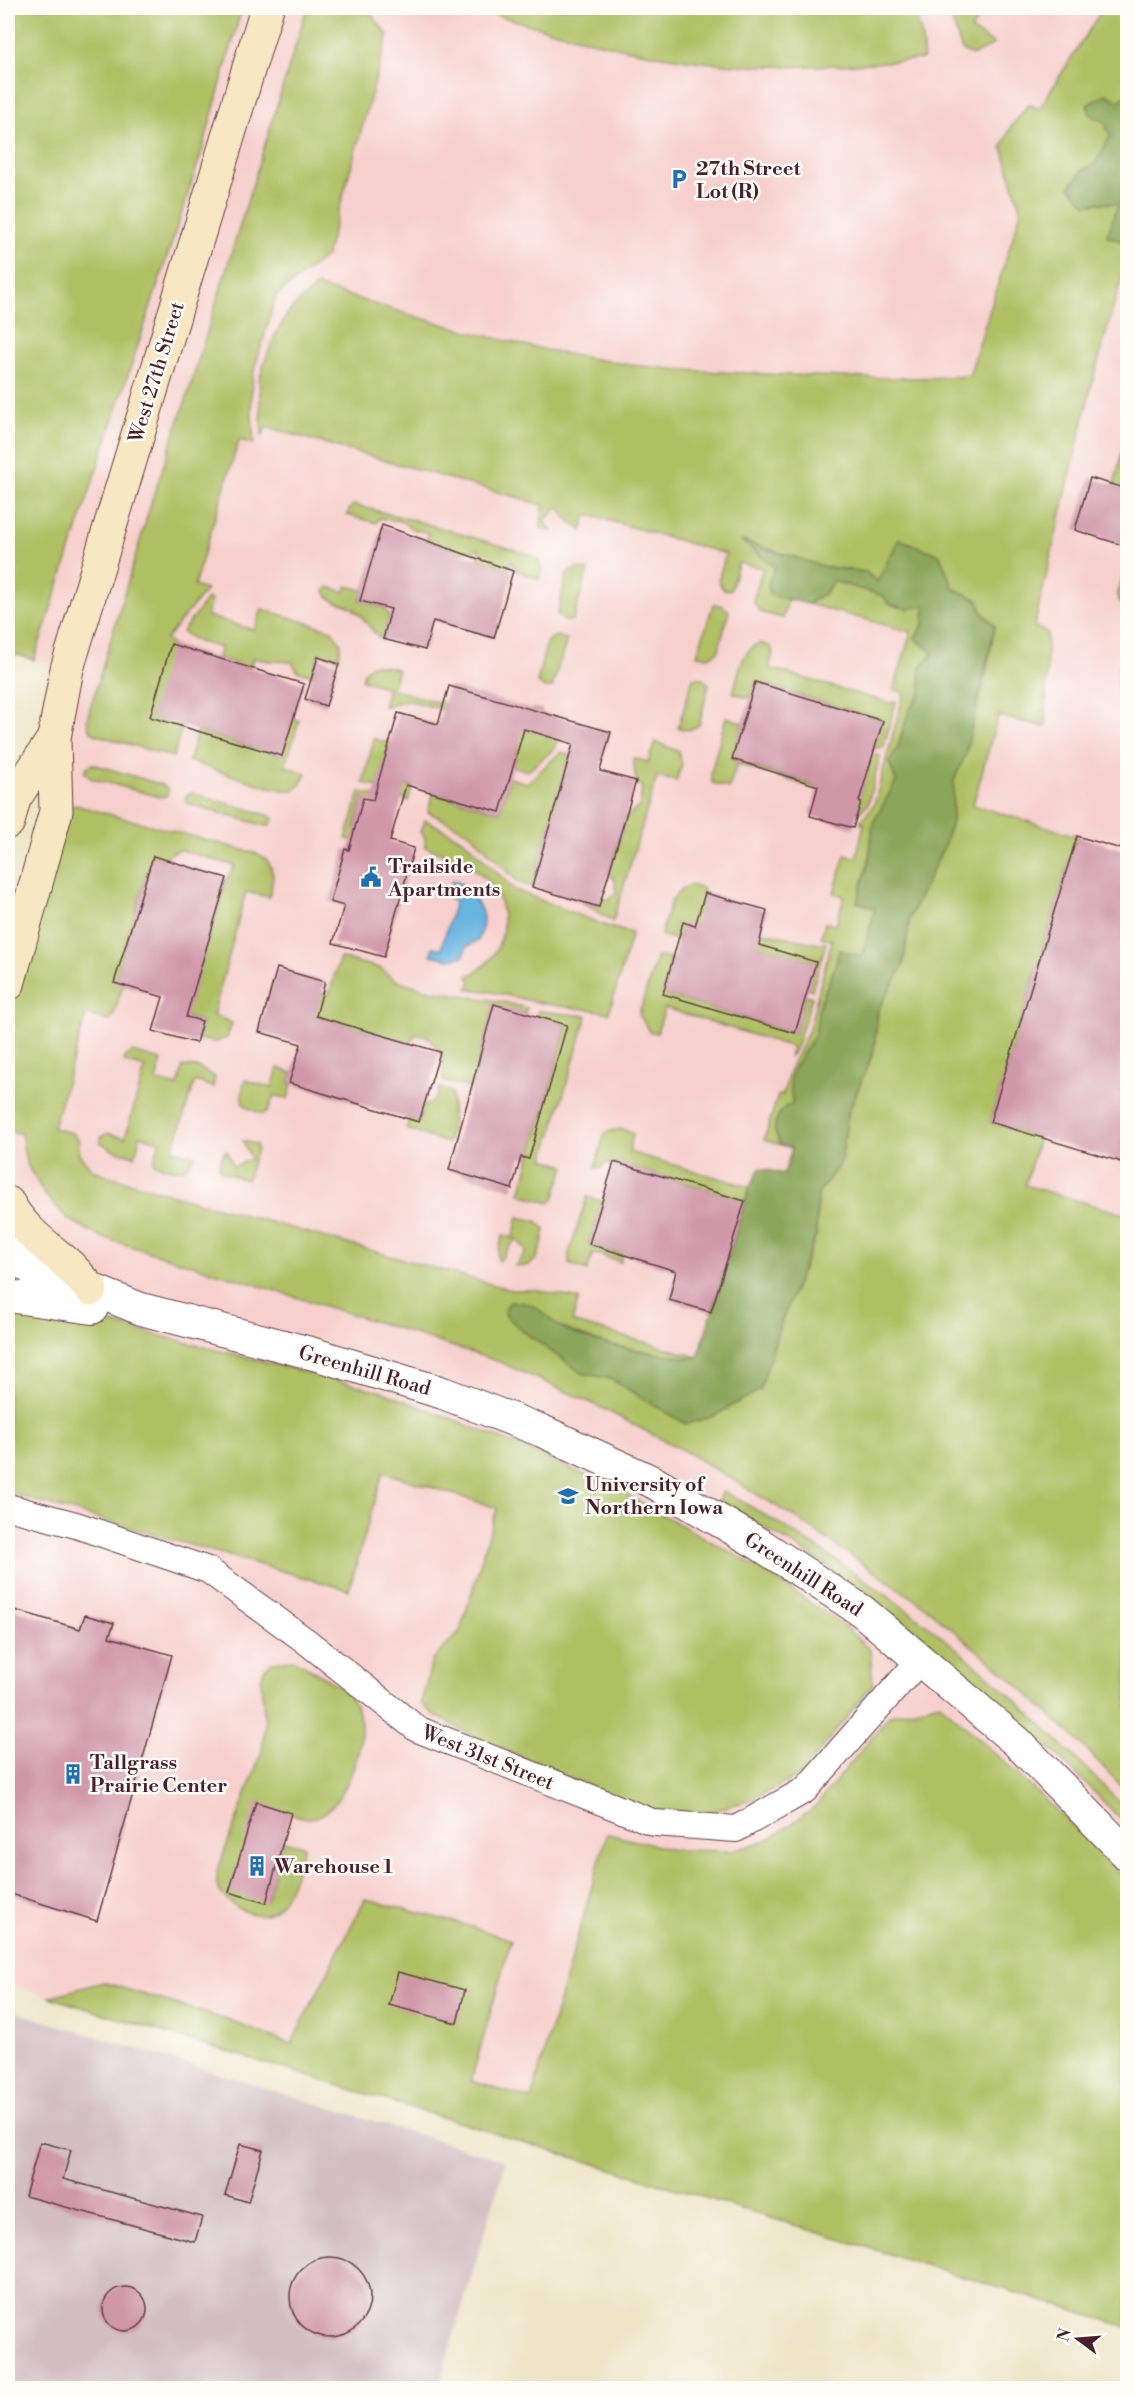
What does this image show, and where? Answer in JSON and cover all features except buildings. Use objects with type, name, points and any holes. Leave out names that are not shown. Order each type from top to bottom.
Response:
[{"type":"main road","name":"West 27th Street","points":[[8,984],[56,811],[54,738],[67,669],[267,8]]},
{"type":"main road","name":"West 27th Street","points":[[8,822],[14,799],[54,738]]},
{"type":"main road","points":[[8,1203],[15,1216],[31,1234],[65,1262],[91,1289]]},
{"type":"street","name":"Greenhill Road","points":[[8,1252],[36,1272],[91,1289],[141,1309],[380,1373],[443,1393],[542,1431],[653,1482],[761,1545],[862,1611],[1017,1742],[1128,1855]]},
{"type":"street","name":"Greenhill Road","points":[[8,1296],[90,1308],[141,1309]]},
{"type":"street","name":"West 31st Street","points":[[8,1507],[75,1526],[208,1570],[306,1641],[417,1730],[655,1823],[735,1829],[805,1790],[920,1660]]},
{"type":"shaded area","name":"University of Northern Iowa","points":[[8,8],[1127,8],[1127,2327],[8,1984],[8,1008],[66,669],[8,652]]},
{"type":"shaded area","points":[[8,2010],[506,2161],[438,2388],[8,2388]]},
{"type":"green space","points":[[8,8],[242,8],[202,151],[34,660],[8,652]]},
{"type":"green space","points":[[307,8],[366,8],[388,35],[326,256],[276,296],[253,374],[251,400],[254,444],[239,440],[194,586],[206,590],[166,639],[171,644],[182,727],[173,757],[94,734],[89,729],[87,719],[153,497],[188,394]]},
{"type":"green space","points":[[471,8],[914,8],[922,38],[924,59],[801,66],[760,66],[687,60],[614,46]]},
{"type":"green space","points":[[948,8],[984,8],[971,30],[994,44],[974,55],[962,51]]},
{"type":"green space","points":[[1103,8],[1127,8],[1127,259],[1091,387],[1034,627],[1047,632],[1046,727],[998,716],[973,805],[1077,836],[990,1122],[1039,1137],[1025,1185],[1127,1215],[1127,1792],[1080,1743],[1007,1675],[923,1605],[793,1516],[690,1454],[596,1405],[500,1362],[101,1237],[68,1219],[45,1195],[26,1163],[21,1133],[8,1132],[8,1003],[66,807],[75,805],[258,854],[271,867],[273,878],[271,891],[269,897],[246,892],[213,1015],[232,1023],[227,1038],[216,1042],[197,1039],[202,1021],[174,1014],[189,1005],[227,878],[235,866],[181,850],[175,851],[164,859],[152,856],[115,982],[123,985],[113,1016],[109,1021],[86,1014],[53,1128],[72,1133],[79,1140],[79,1154],[92,1170],[512,1290],[536,1290],[579,1299],[572,1322],[698,1357],[686,1358],[602,1343],[562,1328],[506,1315],[524,1332],[582,1373],[611,1379],[686,1424],[760,1390],[779,1328],[816,1235],[818,1194],[841,1162],[848,1113],[874,1050],[878,1010],[903,966],[910,917],[944,846],[952,821],[954,780],[966,753],[973,715],[984,684],[995,626],[982,612],[978,600],[953,589],[940,555],[877,582],[866,572],[826,567],[743,541],[775,567],[768,584],[770,595],[788,599],[783,618],[760,612],[753,601],[763,568],[738,563],[731,590],[724,590],[718,581],[726,554],[586,514],[582,531],[566,518],[559,507],[544,521],[552,531],[540,528],[544,505],[266,427],[262,437],[259,380],[276,333],[287,315],[317,286],[434,322],[513,343],[634,365],[700,371],[842,377],[969,376],[1021,211],[1002,147],[1011,127],[1029,104],[1039,109]]},
{"type":"green space","points":[[1106,94],[1118,101],[1127,96],[1128,238],[1123,242],[1107,236],[1118,204],[1086,205],[1070,187],[1082,170],[1095,164],[1110,136],[1105,122],[1091,116],[1087,105]]},
{"type":"green space","points":[[1127,429],[1128,489],[1114,485]]},
{"type":"green space","points":[[354,505],[532,555],[540,566],[539,579],[517,571],[511,561],[508,569],[479,559],[479,549],[459,552],[426,540],[429,533],[412,529],[401,521],[379,518],[376,523],[347,515]]},
{"type":"green space","points":[[899,539],[940,555],[953,588],[978,600],[982,612],[995,626],[966,753],[954,780],[952,821],[944,846],[910,917],[903,966],[878,1010],[874,1050],[848,1113],[841,1162],[818,1194],[816,1235],[779,1328],[760,1390],[712,1417],[686,1424],[611,1379],[582,1373],[524,1332],[506,1316],[505,1308],[510,1302],[529,1304],[563,1328],[606,1344],[686,1358],[698,1357],[750,1187],[760,1168],[784,1174],[792,1148],[781,1145],[775,1131],[776,1122],[782,1110],[793,1104],[790,1082],[794,1067],[815,1033],[821,1000],[839,950],[862,956],[875,908],[857,902],[869,861],[873,823],[896,781],[889,762],[898,747],[909,710],[921,694],[920,669],[933,653],[915,638],[924,623],[925,606],[907,609],[889,604],[883,596],[833,581],[825,593],[808,604],[770,595],[768,584],[775,567],[741,541],[826,567],[866,572],[877,582]]},
{"type":"green space","points":[[1127,561],[1127,613],[1119,601],[1118,593]]},
{"type":"green space","points":[[577,568],[588,571],[573,620],[565,621],[557,615],[567,573]]},
{"type":"green space","points":[[833,581],[925,606],[924,623],[916,638],[933,653],[920,669],[921,694],[909,710],[898,747],[889,762],[897,780],[873,823],[869,861],[857,902],[875,908],[862,956],[839,951],[821,1000],[815,1033],[792,1074],[793,1105],[775,1131],[781,1145],[764,1140],[778,1095],[783,1095],[790,1069],[808,1032],[832,940],[821,937],[825,923],[836,925],[844,896],[834,893],[845,855],[856,858],[864,824],[860,822],[874,805],[904,693],[894,689],[911,632],[808,604],[825,593]]},
{"type":"green space","points":[[347,586],[363,590],[360,601],[385,608],[389,617],[383,640],[357,611],[332,600],[326,594],[325,590],[328,587],[344,592]]},
{"type":"green space","points":[[207,599],[211,600],[207,616],[254,630],[262,609],[331,630],[341,643],[339,658],[319,653],[312,675],[297,671],[292,662],[253,658],[250,668],[217,658],[221,648],[199,642],[182,632]]},
{"type":"green space","points":[[713,605],[721,605],[729,611],[718,652],[708,657],[697,655]]},
{"type":"green space","points":[[556,636],[567,639],[552,688],[544,688],[537,682],[547,641]]},
{"type":"green space","points":[[760,643],[771,647],[773,653],[769,668],[889,703],[896,702],[883,748],[875,748],[882,720],[756,682],[750,698],[733,693],[744,657],[748,651]]},
{"type":"green space","points":[[1127,658],[1127,722],[1118,691],[1119,666]]},
{"type":"green space","points":[[373,664],[398,669],[392,689],[444,704],[445,710],[407,700],[383,707],[388,688],[362,680],[364,672]]},
{"type":"green space","points":[[693,678],[701,678],[709,684],[699,725],[689,730],[678,728]]},
{"type":"green space","points":[[533,709],[541,710],[543,719],[558,736],[555,748],[528,771],[513,767],[519,748],[509,745],[514,726],[527,730]]},
{"type":"green space","points":[[726,717],[743,723],[732,760],[859,798],[872,755],[880,756],[868,804],[858,813],[860,802],[737,764],[729,788],[712,783],[711,772]]},
{"type":"green space","points":[[293,718],[299,721],[285,766],[306,773],[295,789],[273,788],[189,761],[197,731],[282,756]]},
{"type":"green space","points":[[374,739],[390,743],[380,778],[413,787],[408,801],[386,789],[363,783]]},
{"type":"green space","points":[[655,742],[678,751],[682,765],[676,781],[657,777],[613,921],[580,901],[599,907],[602,899],[609,899],[616,893],[615,880],[609,874],[626,817],[640,806],[642,788],[636,781],[633,758],[648,762]]},
{"type":"green space","points":[[561,752],[596,762],[568,762],[532,887],[518,882],[470,833],[428,812],[433,793],[500,812],[510,778],[527,783]]},
{"type":"green space","points":[[93,764],[163,785],[168,790],[167,796],[160,797],[90,778],[84,771]]},
{"type":"green space","points":[[360,792],[386,798],[394,806],[363,798],[355,828],[363,843],[346,839]]},
{"type":"green space","points":[[191,793],[268,815],[273,819],[269,826],[265,826],[187,803],[185,799]]},
{"type":"green space","points":[[425,820],[464,840],[515,890],[609,927],[632,933],[609,1013],[467,989],[471,982],[468,976],[491,958],[498,946],[502,933],[501,905],[495,891],[480,873],[458,860],[425,847],[425,838],[421,832]]},
{"type":"green space","points":[[690,885],[702,888],[705,893],[699,914],[762,932],[819,944],[826,943],[812,990],[808,988],[815,962],[684,923],[678,940],[661,935],[673,899],[677,893]]},
{"type":"green space","points":[[657,956],[672,959],[663,994],[795,1033],[806,995],[812,997],[796,1048],[789,1057],[792,1047],[665,1008],[657,1033],[649,1031],[639,1014]]},
{"type":"green space","points":[[340,958],[380,968],[395,980],[429,990],[527,1008],[525,1013],[494,1005],[471,1088],[443,1081],[443,1055],[427,1036],[414,1035],[411,1044],[309,1014],[322,993],[329,994]]},
{"type":"green space","points":[[538,1011],[587,1016],[544,1159],[565,1166],[554,1199],[549,1203],[520,1194],[567,1025],[536,1016]]},
{"type":"green space","points":[[132,1052],[161,1060],[156,1081],[178,1086],[183,1066],[197,1067],[215,1077],[213,1087],[195,1081],[173,1150],[195,1156],[184,1169],[171,1169],[155,1164],[154,1160],[160,1141],[140,1136],[135,1156],[113,1150],[100,1142],[101,1137],[107,1133],[125,1138],[145,1068],[124,1062],[125,1057]]},
{"type":"green space","points":[[278,1068],[292,1073],[288,1099],[274,1095],[268,1111],[263,1114],[246,1106],[242,1099],[245,1080],[272,1088]]},
{"type":"green space","points":[[439,1088],[452,1092],[452,1126],[447,1143],[406,1129],[409,1119],[419,1122],[423,1108],[437,1097]]},
{"type":"green space","points":[[622,1129],[633,1134],[629,1152],[750,1187],[745,1201],[614,1162],[613,1165],[605,1163],[602,1168],[595,1168],[604,1135],[610,1131]]},
{"type":"green space","points":[[243,1141],[256,1144],[257,1149],[247,1180],[222,1172],[219,1167],[223,1152],[227,1151],[233,1167],[251,1159]]},
{"type":"green space","points":[[587,1197],[602,1201],[589,1244],[622,1255],[621,1262],[593,1253],[587,1271],[569,1264],[569,1253]]},
{"type":"green space","points":[[518,1217],[536,1221],[545,1229],[538,1256],[530,1264],[523,1266],[515,1266],[527,1251],[516,1239],[499,1261],[497,1256],[503,1235],[513,1238]]},
{"type":"green space","points":[[8,1307],[102,1321],[383,1392],[505,1440],[614,1488],[757,1567],[842,1624],[870,1650],[873,1684],[801,1775],[751,1800],[708,1812],[647,1811],[473,1736],[434,1715],[421,1703],[432,1661],[460,1631],[497,1508],[383,1472],[349,1590],[8,1493]]},
{"type":"green space","points":[[723,1491],[842,1565],[911,1613],[968,1658],[1049,1732],[1127,1810],[1127,1826],[1066,1763],[969,1675],[901,1619],[848,1580],[719,1501]]},
{"type":"green space","points":[[294,1660],[316,1672],[351,1698],[361,1724],[359,1750],[341,1795],[321,1815],[310,1818],[257,1803],[266,1903],[283,1841],[304,1846],[292,1882],[283,1900],[271,1912],[256,1914],[240,1909],[226,1898],[217,1886],[217,1872],[262,1751],[265,1724],[261,1680],[264,1670],[272,1662]]},
{"type":"green space","points":[[940,1703],[1092,1843],[1127,1881],[1127,2327],[49,1997],[103,1982],[227,2020],[291,2044],[365,1899],[466,1925],[511,1940],[471,2081],[531,2099],[607,1834],[674,1850],[732,1851],[770,1839],[815,1807],[890,1715]]},
{"type":"water","points":[[452,881],[462,885],[479,905],[483,921],[478,941],[466,947],[464,956],[449,959],[431,955],[433,947],[441,949],[455,901],[450,899],[451,894],[448,893]]},
{"type":"place","name":"27th Street Lot (R)","points":[[679,179]]},
{"type":"place","name":"Trailside Apartments","points":[[371,877]]},
{"type":"place","name":"University of Northern Iowa","points":[[568,1496]]},
{"type":"place","name":"Tallgrass Prairie Center","points":[[73,1774]]},
{"type":"place","name":"Warehouse 1","points":[[257,1866]]}]
